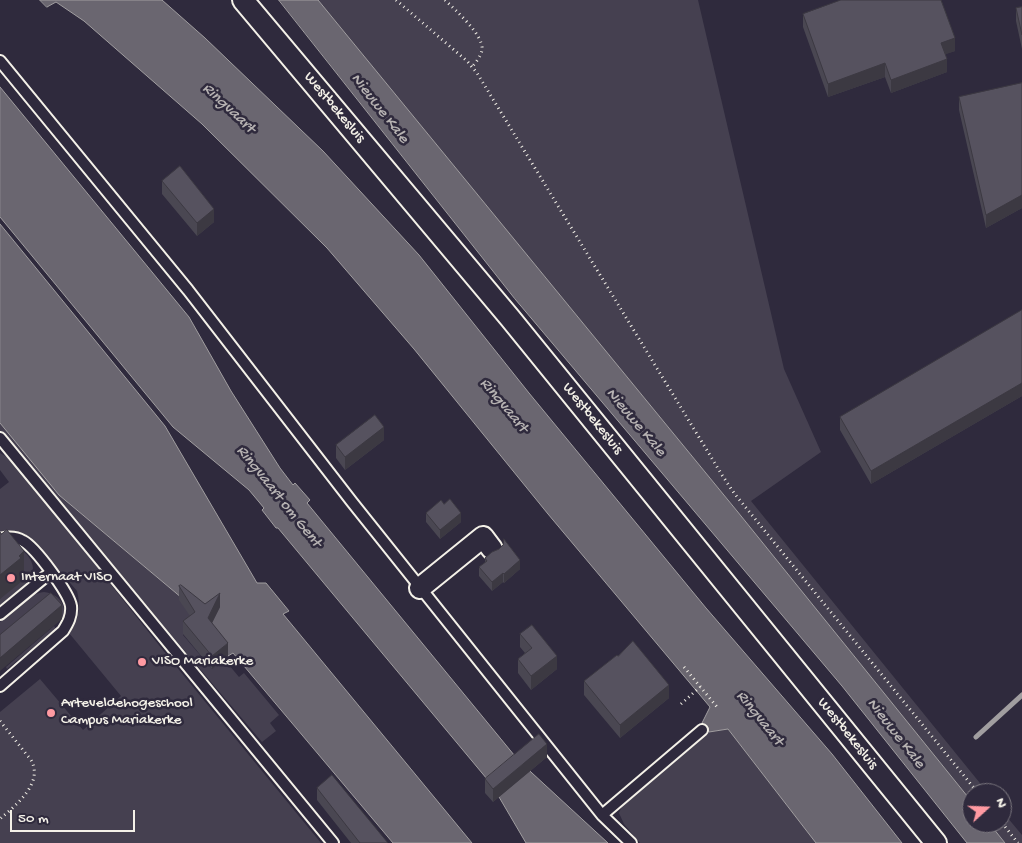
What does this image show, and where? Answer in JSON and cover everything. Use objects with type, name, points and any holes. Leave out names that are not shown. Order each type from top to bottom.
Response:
[{"type":"street","name":"Westbekesluis","points":[[243,0],[510,318],[936,843]]},
{"type":"street","points":[[420,588],[476,542]]},
{"type":"lane","points":[[0,61],[188,290],[420,588],[602,815],[631,843]]},
{"type":"lane","points":[[0,438],[333,843]]},
{"type":"lane","points":[[0,539],[9,537],[23,541],[64,589],[71,606],[70,621],[63,631],[0,686]]},
{"type":"lane","points":[[0,614],[50,572]]},
{"type":"lane","points":[[602,815],[702,730]]},
{"type":"path","points":[[396,0],[472,67],[722,476],[970,783]]},
{"type":"path","points":[[445,0],[476,34],[482,45],[480,56],[472,67]]},
{"type":"path","points":[[684,667],[717,706]]},
{"type":"path","points":[[681,704],[700,687]]},
{"type":"path","points":[[0,721],[34,766],[30,787],[22,799],[0,819]]},
{"type":"path","points":[[1010,833],[1018,843]]},
{"type":"shaded area","points":[[318,0],[698,0],[784,369],[821,452],[751,501],[980,783],[962,783],[962,790],[737,511]]},
{"type":"shaded area","points":[[0,423],[59,495],[197,611],[183,635],[212,669],[224,659],[239,677],[244,673],[279,715],[270,723],[276,731],[262,742],[0,431]]},
{"type":"shaded area","name":"VISO Mariakerke","points":[[0,453],[12,460],[166,654],[321,843],[0,843],[0,712],[40,679],[83,730],[121,696],[69,633],[78,613],[77,591],[35,542],[19,534],[0,532],[0,489],[9,482],[0,470]]},
{"type":"shaded area","points":[[17,546],[27,555],[32,564],[33,572],[30,580],[24,587],[0,608],[0,599]]},
{"type":"shaded area","points":[[44,592],[55,596],[62,603],[65,613],[62,624],[60,621],[62,619],[52,606],[0,649],[0,622],[26,599]]},
{"type":"shaded area","points":[[54,626],[56,629],[7,669],[6,667]]},
{"type":"shaded area","points":[[728,729],[816,843],[640,843],[624,824],[619,813],[623,804],[709,732]]},
{"type":"shaded area","points":[[1012,823],[1022,835],[1022,843],[1005,843],[997,833],[1012,833]]},
{"type":"water","name":"Ringvaart","points":[[40,0],[162,0],[205,38],[323,151],[419,255],[529,393],[706,608],[832,754],[902,843],[816,843],[728,729],[709,732],[702,723],[710,707],[548,514],[414,349],[327,248],[202,124],[84,21],[56,2],[47,7]]},
{"type":"water","name":"Nieuwe Kale","points":[[279,0],[318,0],[737,511],[962,790],[962,833],[997,833],[1005,843],[967,843],[842,686],[515,299]]},
{"type":"water","name":"Ringvaart om Gent","points":[[0,87],[189,317],[231,391],[280,468],[293,485],[295,483],[310,500],[307,503],[519,761],[608,843],[526,843],[492,785],[278,528],[276,528],[262,510],[264,508],[249,490],[173,427],[0,217]]},
{"type":"water","points":[[0,224],[165,426],[257,583],[266,583],[289,611],[283,614],[472,843],[393,843],[233,653],[228,656],[207,619],[59,495],[0,423]]},
{"type":"building","points":[[841,0],[941,0],[955,38],[941,43],[947,59],[891,80],[885,63],[828,84],[803,14]]},
{"type":"building","points":[[1022,7],[1022,35],[1016,8]]},
{"type":"building","points":[[1022,83],[1022,195],[986,215],[959,97]]},
{"type":"building","points":[[180,166],[214,209],[197,223],[162,181]]},
{"type":"building","points":[[1022,310],[1022,383],[871,471],[840,417]]},
{"type":"building","points":[[375,415],[384,427],[345,457],[336,445]]},
{"type":"building","points":[[450,499],[461,513],[440,530],[426,513],[441,500],[444,504]]},
{"type":"building","points":[[7,530],[24,551],[19,556],[21,558],[0,575],[0,532],[1,534]]},
{"type":"building","points":[[504,539],[520,560],[492,582],[479,567],[487,561],[485,558],[503,545]]},
{"type":"building","points":[[181,585],[205,604],[220,593],[208,618],[228,643],[212,656],[183,621],[195,612],[179,586]]},
{"type":"building","points":[[51,593],[62,605],[0,658],[0,635]]},
{"type":"building","points":[[532,625],[557,656],[531,676],[518,659],[532,648],[520,634]]},
{"type":"building","points":[[633,641],[669,685],[620,725],[584,681],[618,656]]},
{"type":"building","points":[[539,734],[547,744],[493,789],[485,779]]},
{"type":"building","points":[[332,775],[388,843],[360,843],[317,788]]},
{"type":"waterway","points":[[976,737],[1022,695]]},
{"type":"place","name":"Internaat VISO","points":[[11,578]]},
{"type":"place","name":"VISO Mariakerke","points":[[142,662]]},
{"type":"place","name":"Arteveldehogeschool Campus Mariakerke","points":[[51,713]]}]
